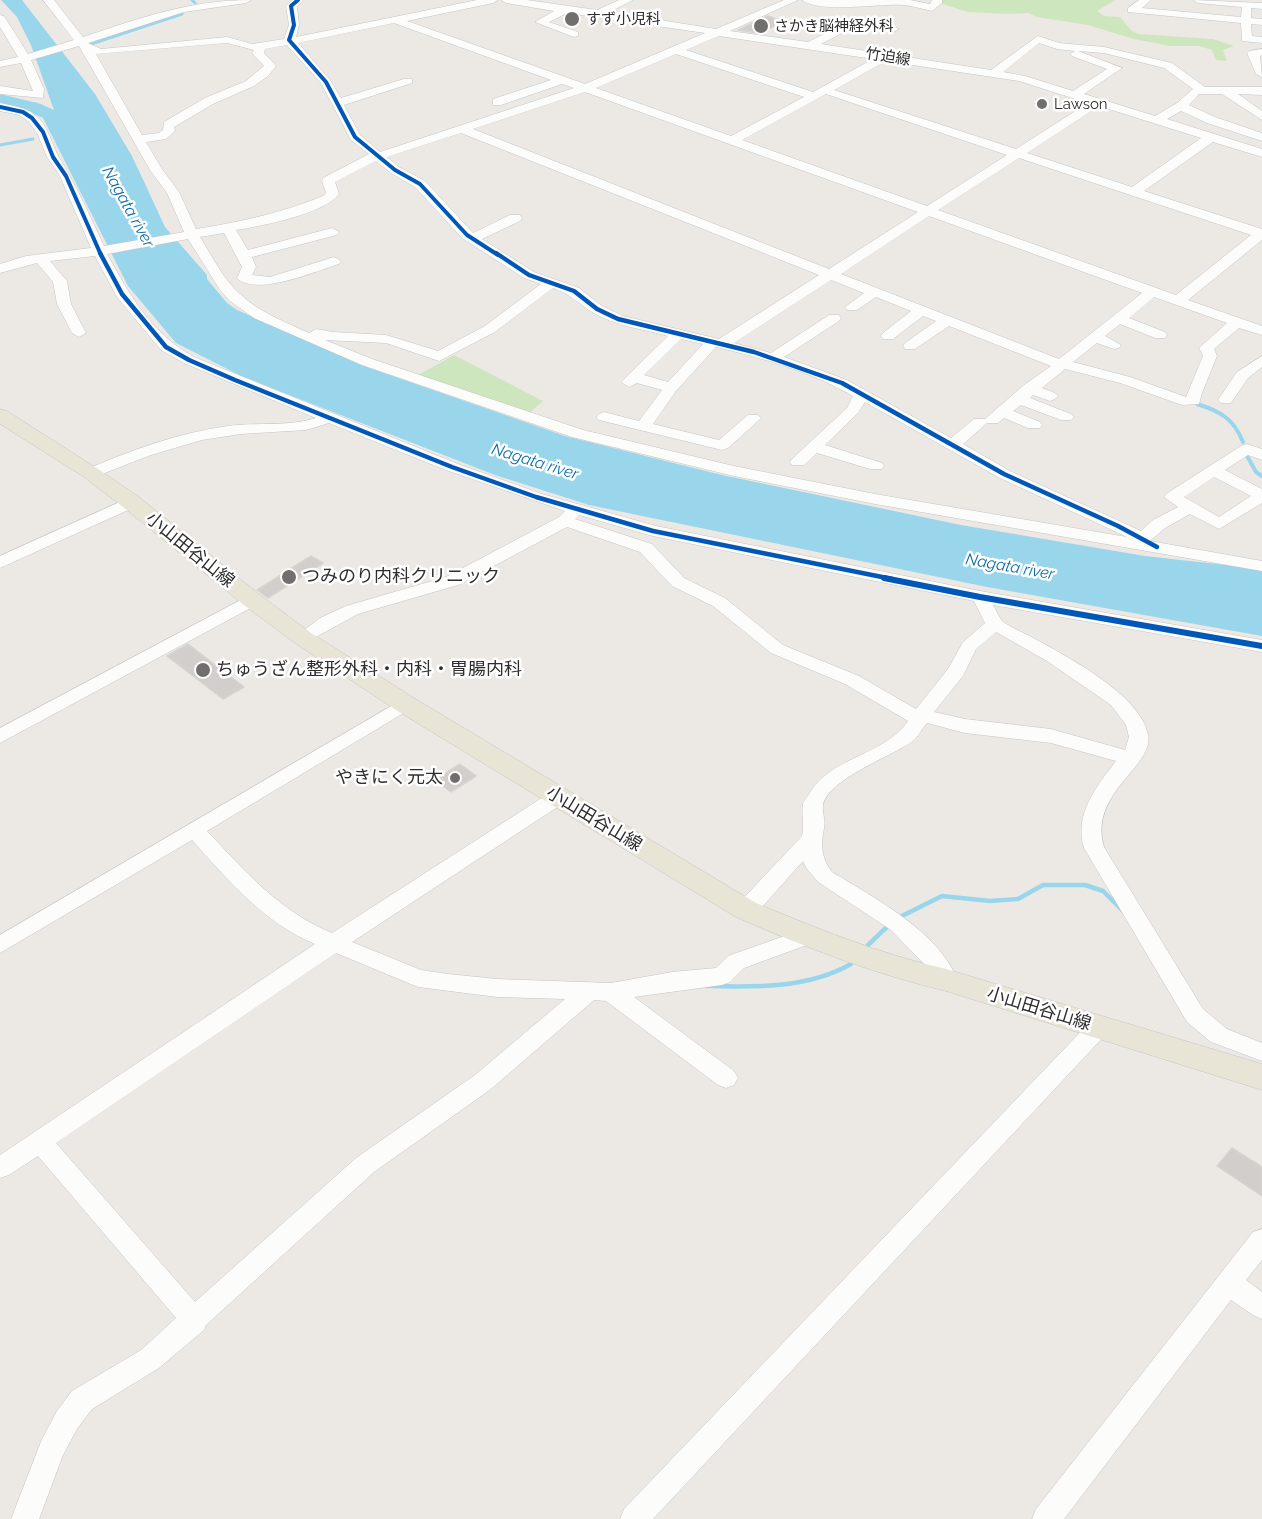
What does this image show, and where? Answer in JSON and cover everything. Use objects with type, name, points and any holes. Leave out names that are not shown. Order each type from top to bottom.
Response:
[{"type":"main road","name":"小山田谷山線","points":[[4,421],[91,472],[303,638],[405,704],[746,910],[807,936],[907,970],[1262,1077]]},
{"type":"street","points":[[48,0],[83,45],[140,139],[156,170],[173,192],[190,234],[216,276],[235,298],[260,315],[282,326],[367,362],[578,434],[734,471],[875,499],[1150,543],[1262,566]]},
{"type":"street","points":[[173,0],[180,10]]},
{"type":"street","points":[[0,64],[83,45],[209,2],[246,0]]},
{"type":"street","points":[[289,40],[294,25],[291,6],[298,0]]},
{"type":"street","points":[[83,45],[100,52],[226,40],[251,47],[261,47],[493,0]]},
{"type":"street","name":"竹迫線","points":[[506,0],[535,2],[566,9],[1032,80],[1262,153]]},
{"type":"street","points":[[598,14],[628,0]]},
{"type":"street","points":[[0,269],[17,261],[99,251],[267,220],[328,199],[333,194],[328,181],[378,156],[586,88],[793,0]]},
{"type":"street","points":[[807,0],[839,4],[904,2],[932,8],[937,0]]},
{"type":"street","points":[[1146,0],[1132,10],[1246,26]]},
{"type":"street","points":[[1198,0],[1262,6]]},
{"type":"street","points":[[1246,4],[1246,39],[1262,40]]},
{"type":"street","points":[[566,9],[540,22],[574,34]]},
{"type":"street","points":[[0,18],[32,71],[40,90],[39,95]]},
{"type":"street","points":[[395,20],[1262,331]]},
{"type":"street","points":[[810,46],[844,28],[866,21],[893,29]]},
{"type":"street","points":[[1156,25],[1157,22],[1246,26],[1262,22]]},
{"type":"street","points":[[994,73],[1038,39],[1057,46],[1104,50],[1168,65],[1202,90]]},
{"type":"street","points":[[289,40],[326,82],[355,136],[378,156],[420,184],[451,214],[458,226],[473,238],[529,275],[574,291],[605,314],[773,358],[842,382],[951,446],[1004,474],[1150,543]]},
{"type":"street","points":[[140,139],[162,136],[169,131],[168,125],[207,102],[256,82],[270,66],[258,53],[261,47]]},
{"type":"street","points":[[1076,94],[1116,68],[1078,56],[1075,53],[1078,48]]},
{"type":"street","points":[[675,50],[1017,154],[1261,234]]},
{"type":"street","points":[[1261,72],[1253,53],[1262,52]]},
{"type":"street","points":[[732,141],[885,57]]},
{"type":"street","points":[[498,102],[562,80]]},
{"type":"street","points":[[338,103],[408,81]]},
{"type":"street","points":[[0,90],[39,95]]},
{"type":"street","points":[[1157,120],[1181,106],[1195,92],[1202,90],[1262,91]]},
{"type":"street","points":[[1227,92],[1259,112]]},
{"type":"street","points":[[6,108],[39,95]]},
{"type":"street","points":[[643,426],[671,388],[717,343],[830,274],[1099,101]]},
{"type":"street","points":[[1181,106],[1211,120],[1262,137]]},
{"type":"street","points":[[6,108],[33,118],[43,132],[53,157],[66,176],[99,251],[122,294],[148,330],[166,347],[189,360],[327,419],[452,467],[637,543],[653,555],[678,582],[719,602],[783,652],[852,680],[921,717],[965,726],[1051,736],[1129,758]]},
{"type":"street","points":[[461,129],[1060,363],[1125,380],[1192,403],[1210,356],[1206,348],[1237,322]]},
{"type":"street","points":[[1134,192],[1210,137]]},
{"type":"street","points":[[473,238],[515,218]]},
{"type":"street","points":[[228,228],[249,267],[244,278],[271,281],[334,261]]},
{"type":"street","points":[[244,255],[332,232]]},
{"type":"street","points":[[1178,301],[1261,234]]},
{"type":"street","points":[[40,258],[60,281],[64,304],[78,333]]},
{"type":"street","points":[[282,326],[297,326],[326,336],[384,338],[402,342],[439,357],[490,329],[551,283]]},
{"type":"street","points":[[852,307],[875,292]]},
{"type":"street","points":[[951,446],[991,418],[1152,292]]},
{"type":"street","points":[[888,336],[922,310]]},
{"type":"street","points":[[773,358],[834,318]]},
{"type":"street","points":[[1118,318],[1160,335]]},
{"type":"street","points":[[910,346],[948,320]]},
{"type":"street","points":[[671,388],[631,380],[678,333]]},
{"type":"street","points":[[1094,337],[1114,345]]},
{"type":"street","points":[[1226,400],[1242,375],[1262,360]]},
{"type":"street","points":[[1023,393],[1050,396]]},
{"type":"street","points":[[1023,393],[1066,417]]},
{"type":"street","points":[[798,462],[853,410],[862,394]]},
{"type":"street","points":[[604,417],[722,445],[753,418]]},
{"type":"street","points":[[991,418],[1034,425]]},
{"type":"street","points":[[91,472],[142,451],[177,441],[242,428],[305,425],[327,419]]},
{"type":"street","points":[[813,447],[876,466]]},
{"type":"street","points":[[1213,470],[1262,496],[1219,524],[1172,497],[1213,470],[1248,449],[1262,455]]},
{"type":"street","points":[[0,563],[131,502]]},
{"type":"street","points":[[1150,543],[1160,524],[1190,507]]},
{"type":"street","points":[[303,638],[326,622],[352,610],[452,581],[570,515],[980,597],[1262,646]]},
{"type":"street","points":[[980,597],[995,624],[1086,678],[1118,700],[1129,712],[1139,737],[1137,749],[1104,790],[1095,808],[1090,834],[1094,848],[1186,1004],[1198,1020],[1212,1033],[1262,1052]]},
{"type":"street","points":[[0,736],[252,600]]},
{"type":"street","points":[[946,980],[942,968],[894,920],[825,877],[814,864],[811,839],[815,826],[813,804],[825,785],[843,771],[885,750],[909,734],[956,672],[969,646],[995,624]]},
{"type":"street","points":[[0,945],[405,704]]},
{"type":"street","points":[[0,1168],[332,944],[558,797]]},
{"type":"street","points":[[194,830],[250,890],[303,930],[418,978],[497,988],[601,991],[722,976],[736,962],[807,936]]},
{"type":"street","points":[[746,910],[811,839]]},
{"type":"street","points":[[601,991],[726,1078]]},
{"type":"street","points":[[26,1519],[52,1449],[67,1420],[82,1400],[150,1359],[195,1321],[365,1165],[483,1082],[601,991]]},
{"type":"street","points":[[634,1519],[1099,1027]]},
{"type":"street","points":[[40,1140],[195,1321]]},
{"type":"street","points":[[1046,1519],[1262,1240]]},
{"type":"street","points":[[1229,1283],[1262,1307]]},
{"type":"green space","points":[[930,0],[1115,0],[1097,11],[1104,16],[1120,17],[1131,30],[1138,34],[1213,39],[1234,46],[1223,50],[1227,61],[1216,60],[1212,50],[1199,46],[1170,46],[1134,39],[1088,25],[1037,17],[1028,13],[968,12]]},
{"type":"green space","points":[[454,355],[543,401],[526,416],[418,375]]},
{"type":"water","name":"Nagata river","points":[[1,0],[22,0],[95,94],[132,156],[165,227],[207,275],[207,279],[227,303],[237,310],[367,367],[565,436],[722,475],[961,525],[1145,556],[1262,569],[1262,636],[987,587],[589,505],[495,475],[243,377],[176,343],[128,286],[42,116],[26,107],[35,102],[55,113],[31,45],[17,17]]},
{"type":"building","name":"さかき脳神経外科","points":[[768,16],[784,22],[763,31],[764,34],[738,30]]},
{"type":"building","name":"つみのり内科クリニック","points":[[311,556],[323,563],[268,598],[257,590]]},
{"type":"building","name":"ちゅうざん整形外科・内科・胃腸内科","points":[[188,644],[244,687],[223,699],[167,656]]},
{"type":"building","name":"やきにく元太","points":[[460,764],[476,776],[451,792],[435,780]]},
{"type":"building","points":[[1232,1148],[1262,1167],[1262,1196],[1217,1166]]},
{"type":"waterway","points":[[192,0],[195,3]]},
{"type":"waterway","points":[[91,44],[182,14]]},
{"type":"waterway","points":[[0,99],[35,108],[63,121]]},
{"type":"waterway","points":[[0,145],[33,139]]},
{"type":"waterway","points":[[1197,404],[1225,417],[1235,427],[1243,442]]},
{"type":"waterway","points":[[1247,456],[1256,472],[1262,476]]},
{"type":"waterway","points":[[896,919],[942,896],[990,901],[1018,899],[1043,885],[1085,885],[1103,891],[1124,912]]},
{"type":"waterway","points":[[868,945],[890,924]]},
{"type":"waterway","points":[[706,986],[780,985],[817,978],[851,964]]},
{"type":"cycle path","points":[[298,0],[291,6],[294,25],[289,40],[326,82],[355,137],[395,170],[420,184],[467,235],[529,275],[574,291],[597,309],[618,319],[754,352],[842,383],[1004,474],[1118,526],[1157,547]]},
{"type":"cycle path","points":[[0,107],[23,112],[32,118],[43,132],[53,157],[66,176],[99,251],[122,294],[149,329],[166,347],[189,360],[235,380],[452,467],[536,497],[653,531],[980,597],[1262,646]]},
{"type":"place","name":"すず小児科","points":[[572,19]]},
{"type":"place","name":"さかき脳神経外科","points":[[761,26]]},
{"type":"place","name":"Lawson","points":[[1042,104]]},
{"type":"place","name":"つみのり内科クリニック","points":[[289,577]]},
{"type":"place","name":"ちゅうざん整形外科・内科・胃腸内科","points":[[203,670]]},
{"type":"place","name":"やきにく元太","points":[[455,778]]}]
